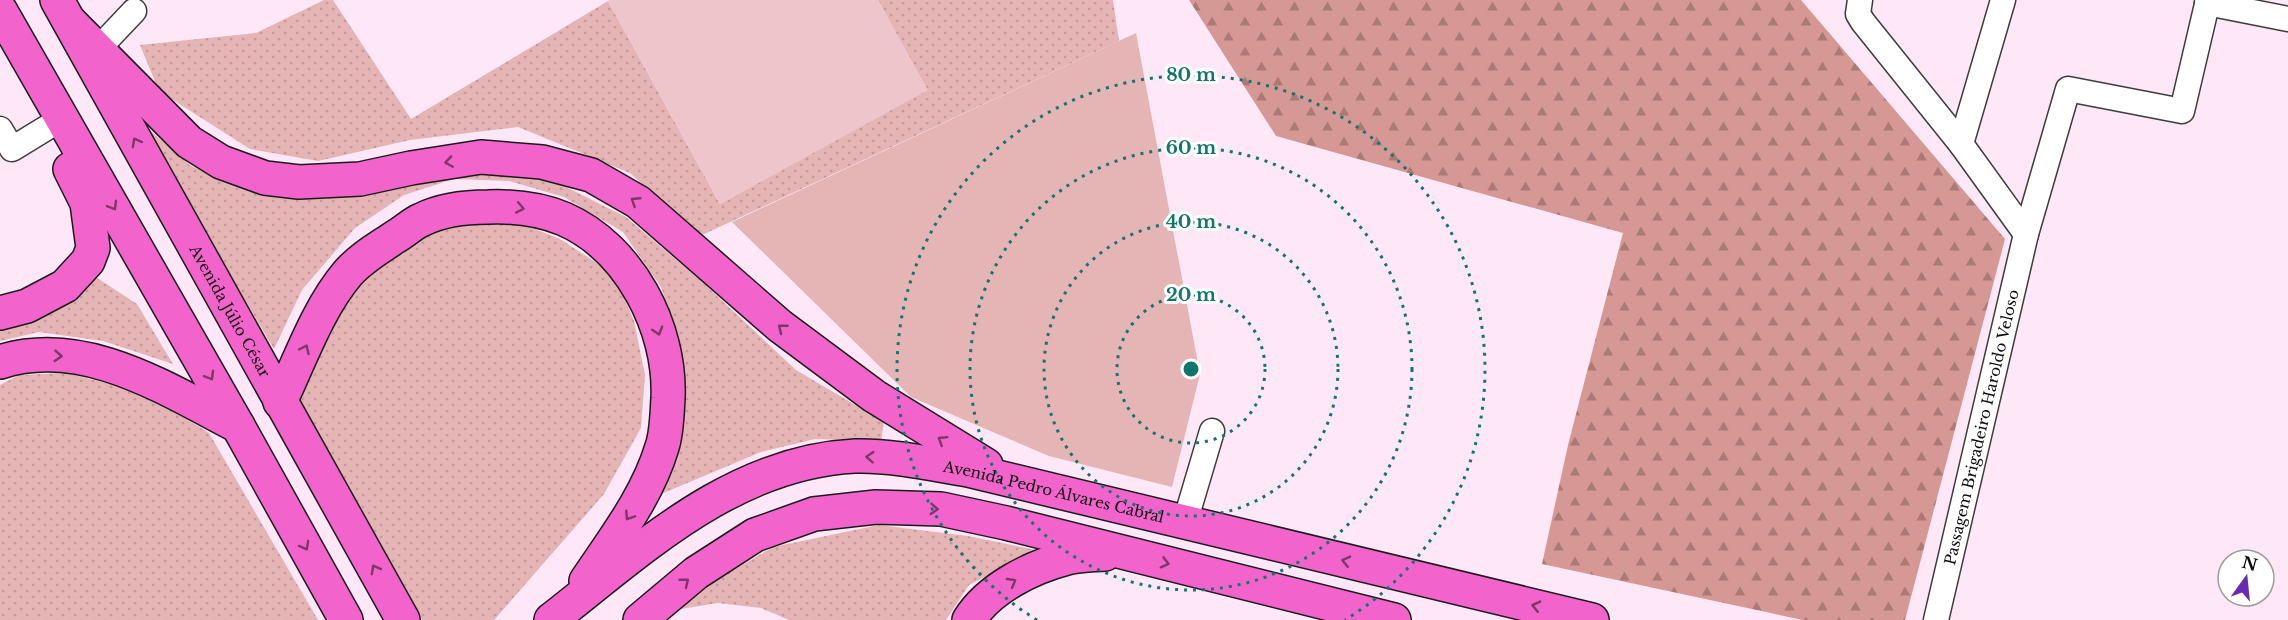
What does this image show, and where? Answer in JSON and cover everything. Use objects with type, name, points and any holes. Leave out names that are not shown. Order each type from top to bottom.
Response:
[{"type":"main road","points":[[0,10],[346,620]]},
{"type":"main road","points":[[64,12],[189,142],[221,162],[265,178],[299,182],[360,179],[411,168],[481,158],[542,162],[591,175],[638,202],[780,326],[874,396],[957,449],[1011,479]]},
{"type":"main road","name":"Avenida Júlio César","points":[[64,12],[280,402],[404,620]]},
{"type":"main road","points":[[0,24],[9,63],[48,127],[87,203],[93,248],[88,261],[66,286],[27,306],[0,313]]},
{"type":"main road","points":[[280,402],[331,297],[348,273],[368,255],[422,219],[468,207],[516,206],[563,219],[589,234],[623,267],[654,317],[669,375],[668,406],[663,446],[643,495],[561,612]]},
{"type":"main road","points":[[0,362],[13,358],[55,354],[106,363],[152,381],[238,426]]},
{"type":"main road","name":"Avenida Pedro Álvares Cabral","points":[[561,612],[674,523],[751,479],[808,461],[856,456],[904,460],[1011,479],[1593,620]]},
{"type":"main road","points":[[640,620],[696,573],[755,535],[814,514],[876,507],[940,509],[1394,620]]},
{"type":"main road","points":[[969,620],[978,606],[997,591],[1047,565],[1069,558],[1123,552]]},
{"type":"street","points":[[1860,0],[1858,15],[1961,144],[2026,234]]},
{"type":"street","points":[[1961,144],[2004,0]]},
{"type":"street","points":[[2208,2],[2288,19]]},
{"type":"street","name":"Passagem Brigadeiro Haroldo Veloso","points":[[1936,620],[2026,234],[2068,89],[2182,111],[2208,2]]},
{"type":"street","points":[[98,49],[134,11]]},
{"type":"street","points":[[0,129],[12,149],[48,127]]},
{"type":"street","points":[[1185,522],[1212,430]]},
{"type":"shaded area","points":[[324,0],[333,0],[411,119],[608,1],[720,204],[927,90],[878,0],[1113,0],[1119,41],[700,236],[630,173],[518,127],[410,140],[318,161],[250,149],[159,91],[140,45],[256,33]]},
{"type":"shaded area","points":[[609,0],[878,0],[928,90],[720,204]]},
{"type":"shaded area","points":[[1136,33],[1200,374],[1172,487],[1049,456],[911,397],[732,222]]},
{"type":"shaded area","points":[[138,120],[191,166],[251,192],[345,192],[494,168],[546,177],[626,217],[700,280],[796,370],[884,422],[881,441],[815,439],[761,452],[654,497],[676,433],[679,339],[661,287],[623,232],[564,197],[509,181],[454,179],[404,195],[355,228],[302,290],[274,349]]},
{"type":"shaded area","points":[[507,218],[560,239],[614,274],[634,321],[645,375],[641,428],[604,494],[494,620],[422,620],[297,394],[335,310],[369,269],[433,228]]},
{"type":"shaded area","points":[[94,276],[137,304],[173,364],[103,341],[39,332],[0,341],[0,326],[73,301]]},
{"type":"shaded area","points":[[65,373],[144,392],[209,433],[318,620],[0,620],[0,385],[19,375]]},
{"type":"shaded area","points":[[879,525],[968,536],[1036,550],[969,585],[946,620],[789,620],[761,608],[718,603],[662,612],[773,547]]},
{"type":"green space","points":[[1189,0],[1801,0],[2005,239],[1905,620],[1803,620],[1542,564],[1568,445],[1623,233],[1276,136]]}]
